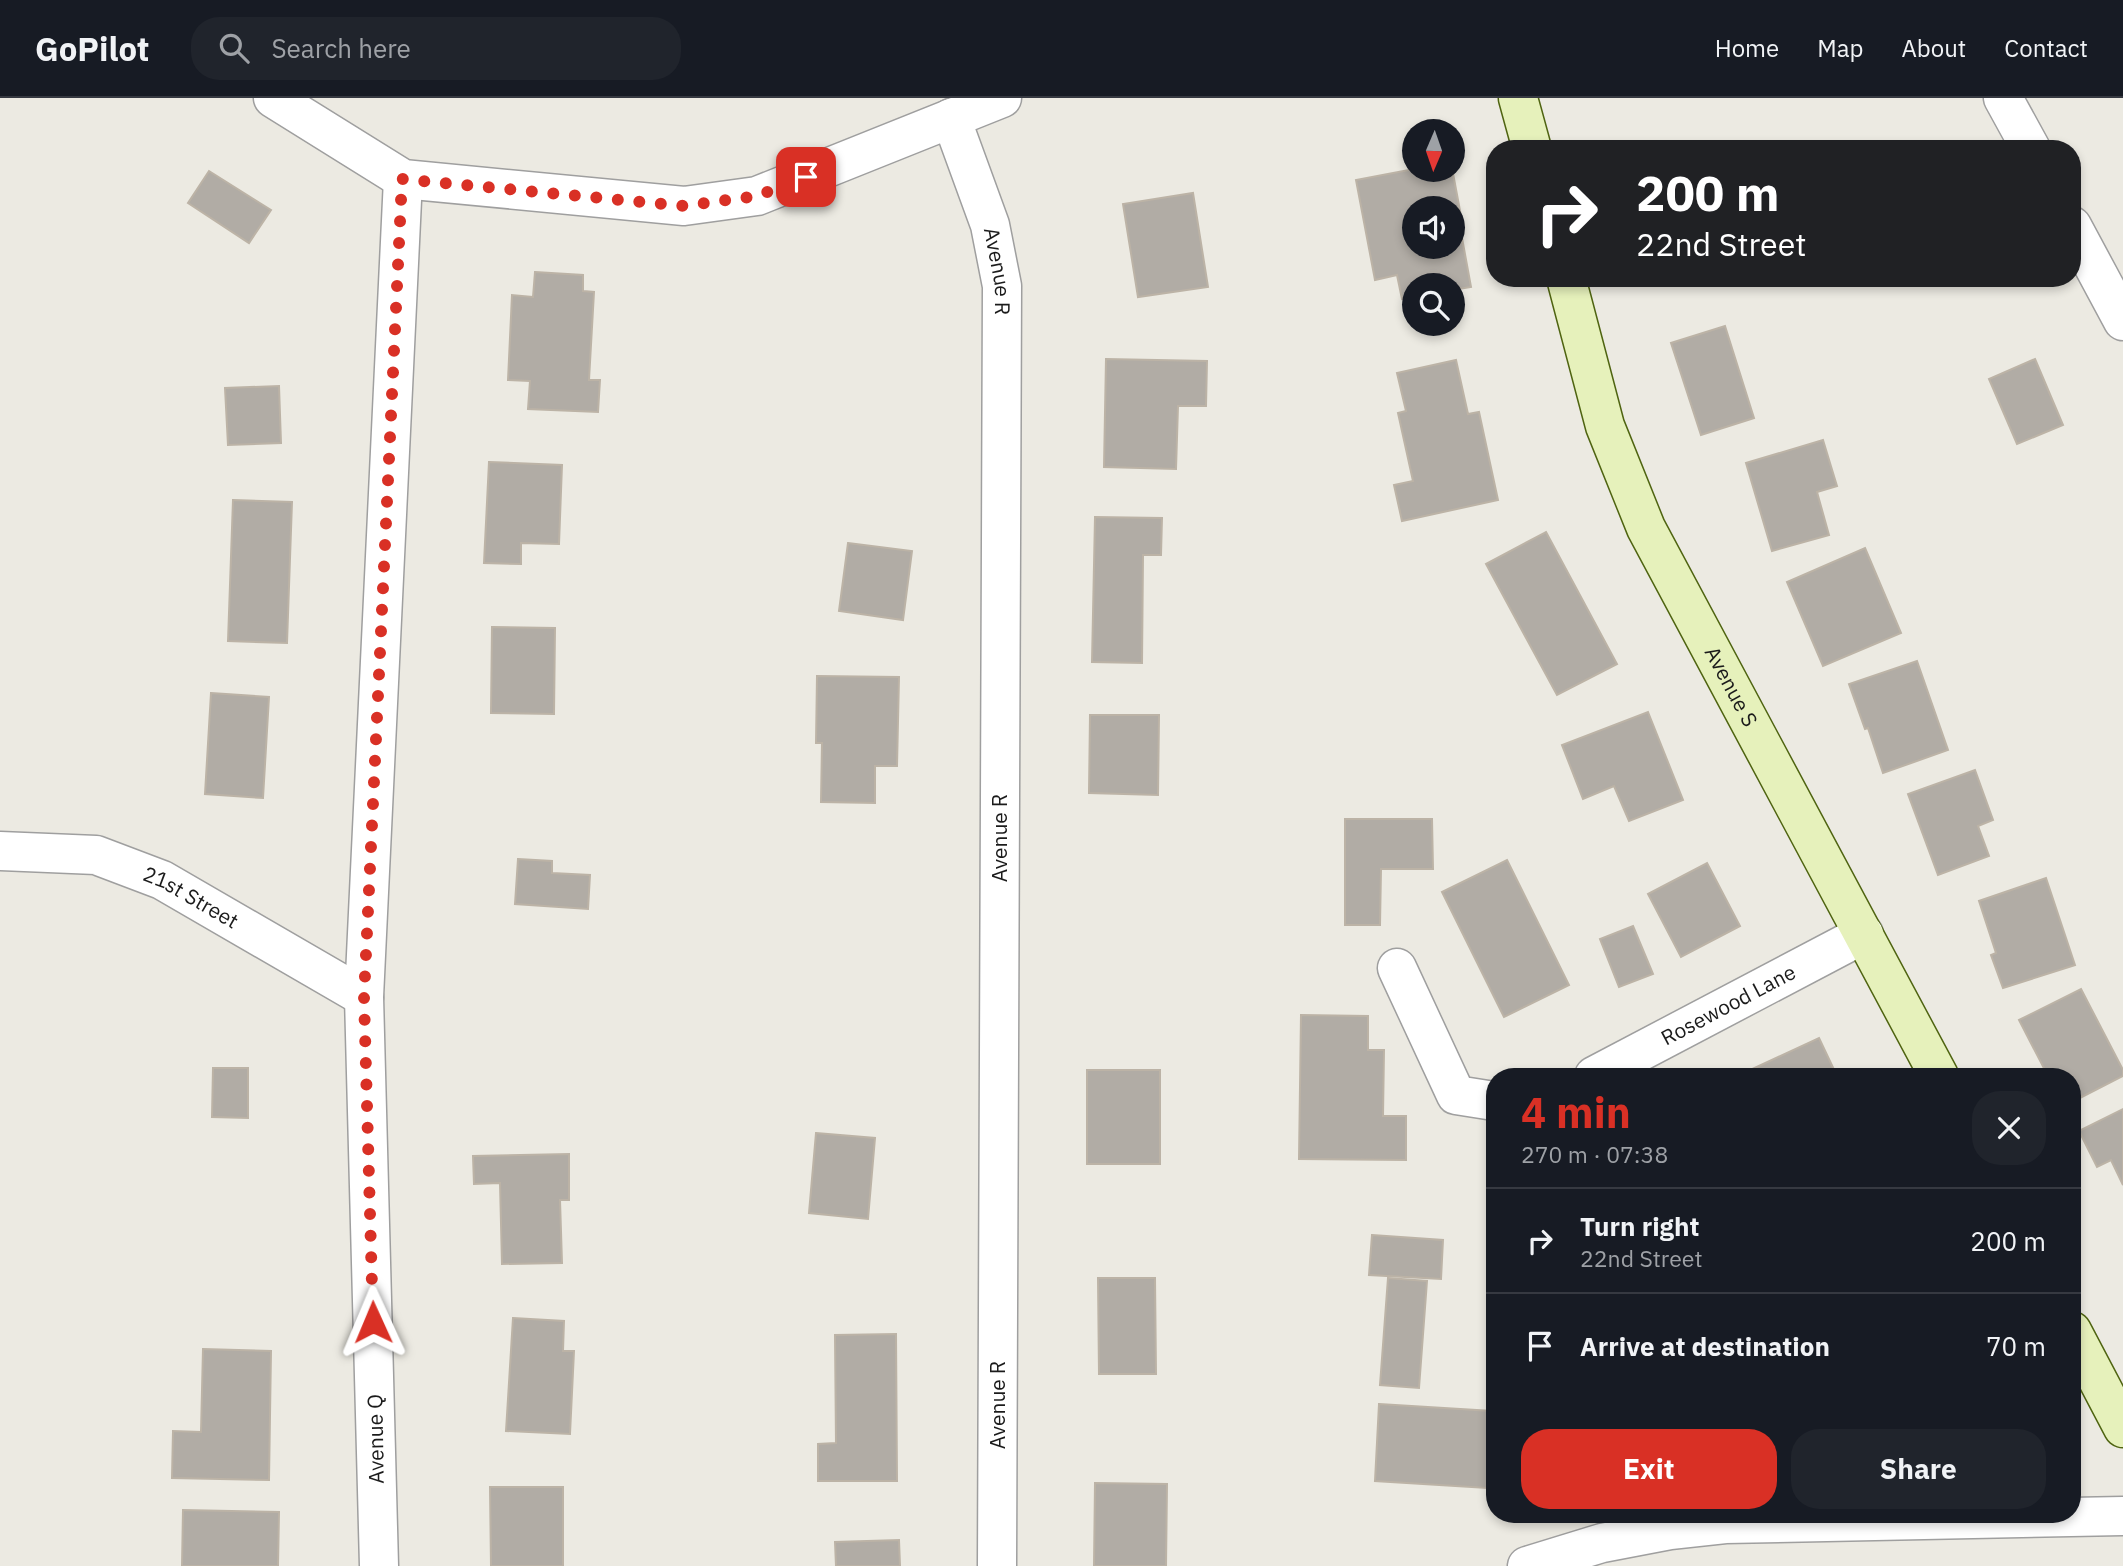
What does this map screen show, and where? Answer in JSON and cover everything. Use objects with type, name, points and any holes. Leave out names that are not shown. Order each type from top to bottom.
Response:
[{"type":"street","points":[[273,98],[402,179],[684,206],[757,196],[1002,98]]},
{"type":"street","points":[[1518,98],[1530,140]]},
{"type":"street","points":[[2003,98],[2026,140]]},
{"type":"street","name":"Avenue R","points":[[951,118],[990,225],[1002,286],[998,1566]]},
{"type":"street","name":"Avenue Q","points":[[379,1566],[364,997],[402,179]]},
{"type":"street","points":[[2081,243],[2123,321]]},
{"type":"street","name":"Avenue S","points":[[1568,287],[1605,426],[1646,528],[1935,1068]]},
{"type":"street","name":"21st Street","points":[[0,851],[96,855],[162,880],[364,997]]},
{"type":"street","name":"Rosewood Lane","points":[[1609,1068],[1864,934]]},
{"type":"street","points":[[1397,968],[1456,1095],[1486,1100]]},
{"type":"street","points":[[2081,1348],[2123,1428]]},
{"type":"street","points":[[2081,1517],[2123,1516]]},
{"type":"street","points":[[1527,1566],[1602,1544],[1670,1530],[1725,1524],[1775,1523]]},
{"type":"building","points":[[209,171],[271,210],[249,243],[188,203]]},
{"type":"building","points":[[1402,171],[1402,182],[1455,182],[1457,196],[1402,196],[1402,259],[1465,259],[1465,254],[1471,287],[1465,288],[1465,273],[1402,273],[1402,299],[1397,275],[1375,280],[1356,180]]},
{"type":"building","points":[[1193,193],[1208,287],[1138,297],[1123,204]]},
{"type":"building","points":[[535,272],[583,275],[583,291],[594,292],[589,380],[600,380],[598,412],[528,409],[530,381],[508,380],[512,295],[533,297]]},
{"type":"building","points":[[1725,326],[1754,418],[1701,435],[1671,343]]},
{"type":"building","points":[[1106,359],[1207,361],[1206,406],[1178,406],[1176,469],[1104,467]]},
{"type":"building","points":[[2035,359],[2063,425],[2017,444],[1989,379]]},
{"type":"building","points":[[1456,360],[1468,414],[1479,412],[1498,500],[1402,521],[1394,485],[1413,481],[1398,413],[1406,411],[1397,373]]},
{"type":"building","points":[[279,386],[281,443],[228,445],[225,388]]},
{"type":"building","points":[[1823,440],[1837,486],[1817,492],[1829,535],[1772,551],[1746,463]]},
{"type":"building","points":[[489,462],[562,465],[559,544],[521,543],[521,564],[484,563]]},
{"type":"building","points":[[233,500],[292,502],[287,643],[228,641]]},
{"type":"building","points":[[1095,517],[1162,518],[1161,555],[1143,555],[1142,663],[1092,662]]},
{"type":"building","points":[[1546,532],[1617,664],[1557,695],[1486,564]]},
{"type":"building","points":[[848,543],[912,551],[903,620],[839,611]]},
{"type":"building","points":[[1865,548],[1901,633],[1823,666],[1787,582]]},
{"type":"building","points":[[492,627],[555,628],[554,714],[491,713]]},
{"type":"building","points":[[1917,661],[1948,750],[1883,773],[1849,684]]},
{"type":"building","points":[[817,676],[899,677],[897,766],[875,766],[875,803],[821,802],[822,743],[816,743]]},
{"type":"building","points":[[211,693],[269,697],[263,798],[205,794]]},
{"type":"building","points":[[1648,712],[1683,800],[1629,821],[1614,786],[1583,799],[1562,745]]},
{"type":"building","points":[[1090,715],[1159,715],[1158,795],[1089,793]]},
{"type":"building","points":[[1975,770],[1993,820],[1978,826],[1989,856],[1938,875],[1908,794]]},
{"type":"building","points":[[1345,819],[1432,819],[1433,869],[1381,869],[1380,925],[1345,925]]},
{"type":"building","points":[[518,859],[552,861],[552,873],[590,875],[588,909],[515,904]]},
{"type":"building","points":[[1507,860],[1569,985],[1504,1017],[1442,892]]},
{"type":"building","points":[[1707,863],[1740,926],[1681,957],[1648,894]]},
{"type":"building","points":[[2046,878],[2075,965],[2003,988],[1991,955],[1996,953],[1979,901]]},
{"type":"building","points":[[1633,926],[1653,974],[1619,987],[1600,939]]},
{"type":"building","points":[[2081,989],[2123,1070],[2123,1076],[2081,1097],[2081,1068],[2044,1068],[2019,1020]]},
{"type":"building","points":[[1301,1015],[1368,1016],[1368,1050],[1384,1050],[1383,1116],[1406,1116],[1406,1160],[1299,1159]]},
{"type":"building","points":[[1819,1038],[1833,1068],[1755,1068]]},
{"type":"building","points":[[213,1068],[248,1068],[248,1118],[212,1117]]},
{"type":"building","points":[[1087,1070],[1160,1070],[1160,1164],[1087,1164]]},
{"type":"building","points":[[2123,1109],[2123,1185],[2111,1160],[2097,1167],[2081,1130]]},
{"type":"building","points":[[816,1133],[875,1138],[868,1219],[809,1213]]},
{"type":"building","points":[[569,1154],[569,1200],[560,1200],[562,1263],[502,1264],[500,1183],[474,1184],[473,1156]]},
{"type":"building","points":[[1372,1235],[1443,1240],[1441,1279],[1369,1275]]},
{"type":"building","points":[[1098,1278],[1155,1278],[1156,1374],[1099,1374]]},
{"type":"building","points":[[1388,1278],[1427,1281],[1419,1388],[1380,1385]]},
{"type":"building","points":[[513,1318],[564,1321],[563,1351],[574,1351],[570,1434],[506,1431]]},
{"type":"building","points":[[896,1334],[897,1481],[818,1481],[818,1444],[836,1443],[835,1335]]},
{"type":"building","points":[[203,1349],[271,1351],[269,1480],[172,1478],[173,1431],[201,1432]]},
{"type":"building","points":[[1379,1404],[1486,1411],[1486,1488],[1375,1481]]},
{"type":"building","points":[[1095,1483],[1167,1484],[1166,1566],[1094,1566]]},
{"type":"building","points":[[490,1487],[563,1487],[563,1566],[491,1566]]},
{"type":"building","points":[[183,1510],[279,1512],[278,1566],[182,1566]]},
{"type":"building","points":[[899,1540],[900,1566],[836,1566],[835,1542]]},
{"type":"route","points":[[373,1322],[364,997],[402,179],[684,206],[757,196],[806,177]]}]
